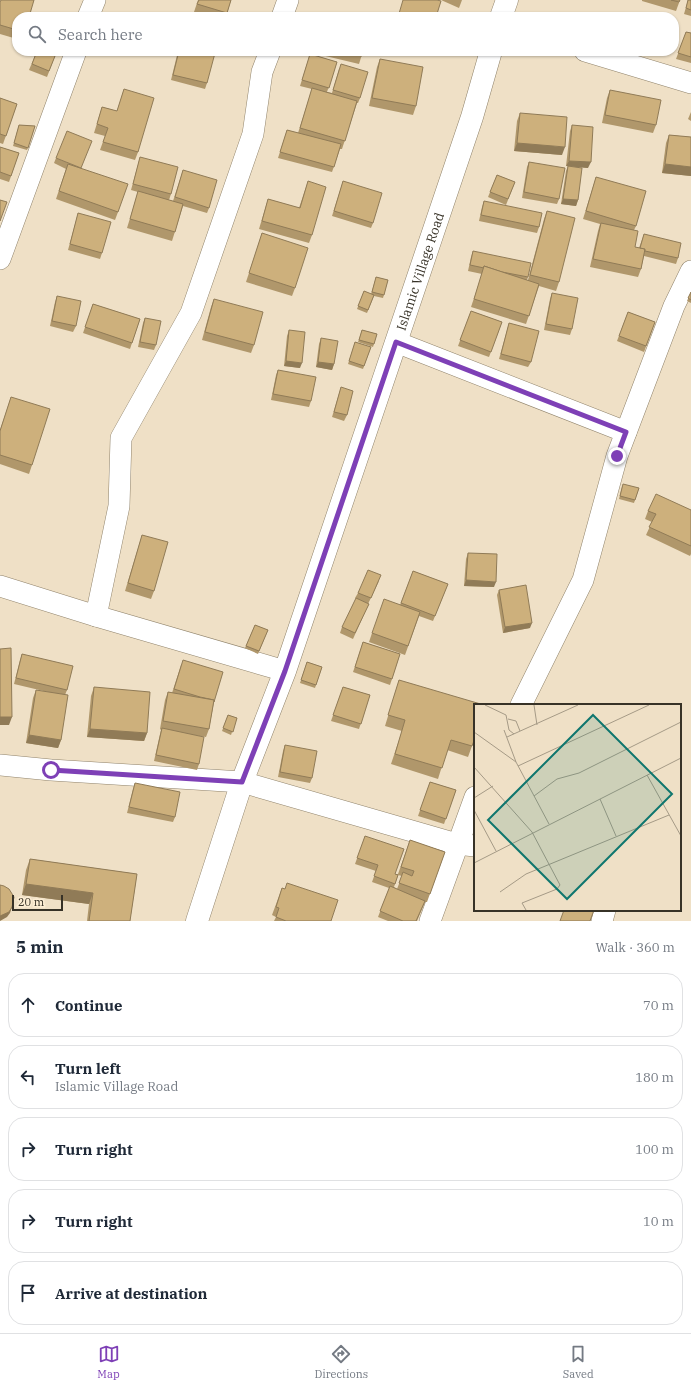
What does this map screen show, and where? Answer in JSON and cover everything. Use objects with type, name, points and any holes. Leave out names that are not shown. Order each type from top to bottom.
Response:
[{"type":"street","points":[[90,12],[95,0]]},
{"type":"street","points":[[284,12],[288,0]]},
{"type":"street","points":[[503,12],[507,0]]},
{"type":"street","points":[[0,259],[74,56]]},
{"type":"street","points":[[96,616],[120,506],[121,438],[191,313],[253,134],[262,72],[268,56]]},
{"type":"street","name":"Islamic Village Road","points":[[197,921],[242,782],[285,671],[472,116],[490,56]]},
{"type":"street","points":[[602,56],[691,82]]},
{"type":"street","points":[[521,704],[583,580],[617,456],[674,306],[691,271]]},
{"type":"street","points":[[396,342],[626,432]]},
{"type":"street","points":[[0,586],[96,616],[285,671]]},
{"type":"street","points":[[0,765],[51,770],[242,782],[466,845]]},
{"type":"street","points":[[430,921],[466,845],[474,801]]},
{"type":"street","points":[[602,921],[605,911]]},
{"type":"building","points":[[1,0],[34,0],[30,12],[12,12],[12,29],[0,25]]},
{"type":"building","points":[[199,0],[231,0],[227,12],[197,4]]},
{"type":"building","points":[[403,0],[441,1],[438,12],[399,12]]},
{"type":"building","points":[[688,0],[691,0],[691,10],[686,8]]},
{"type":"building","points":[[686,32],[691,33],[691,57],[679,53]]},
{"type":"building","points":[[35,56],[55,56],[49,71],[32,64]]},
{"type":"building","points":[[178,56],[214,56],[207,83],[173,75]]},
{"type":"building","points":[[309,56],[317,56],[337,62],[329,88],[302,80]]},
{"type":"building","points":[[380,59],[423,67],[416,106],[372,98]]},
{"type":"building","points":[[341,64],[368,72],[360,98],[333,90]]},
{"type":"building","points":[[312,88],[357,101],[345,141],[300,128]]},
{"type":"building","points":[[124,89],[154,98],[138,152],[103,142],[108,128],[97,124],[102,107],[117,111]]},
{"type":"building","points":[[610,90],[661,100],[656,125],[605,115]]},
{"type":"building","points":[[0,98],[17,104],[6,136],[0,134]]},
{"type":"building","points":[[520,113],[567,117],[565,147],[517,143]]},
{"type":"building","points":[[19,125],[35,126],[28,148],[14,143]]},
{"type":"building","points":[[572,125],[593,127],[591,162],[569,161]]},
{"type":"building","points":[[287,130],[341,144],[334,167],[280,152]]},
{"type":"building","points":[[67,131],[92,141],[81,168],[56,158]]},
{"type":"building","points":[[669,135],[691,137],[691,167],[665,164]]},
{"type":"building","points":[[0,147],[19,153],[11,176],[0,172]]},
{"type":"building","points":[[140,157],[178,167],[171,194],[133,184]]},
{"type":"building","points":[[529,162],[565,168],[559,199],[524,192]]},
{"type":"building","points":[[68,164],[128,184],[118,212],[59,191]]},
{"type":"building","points":[[568,166],[582,168],[578,200],[563,199]]},
{"type":"building","points":[[183,170],[217,180],[209,208],[175,197]]},
{"type":"building","points":[[497,175],[515,182],[508,199],[490,192]]},
{"type":"building","points":[[596,177],[646,191],[636,226],[586,211]]},
{"type":"building","points":[[308,181],[326,187],[312,235],[262,221],[268,199],[300,208]]},
{"type":"building","points":[[343,181],[382,193],[373,223],[334,211]]},
{"type":"building","points":[[138,191],[183,204],[175,232],[130,219]]},
{"type":"building","points":[[0,200],[7,202],[0,221]]},
{"type":"building","points":[[484,201],[542,213],[539,227],[481,215]]},
{"type":"building","points":[[547,211],[575,218],[559,282],[530,275]]},
{"type":"building","points":[[78,213],[111,222],[102,253],[70,244]]},
{"type":"building","points":[[601,223],[638,231],[635,247],[645,249],[641,269],[593,259]]},
{"type":"building","points":[[262,233],[308,248],[295,288],[249,273]]},
{"type":"building","points":[[644,234],[681,243],[678,258],[645,251],[645,249],[640,248]]},
{"type":"building","points":[[473,251],[531,263],[528,277],[502,272],[484,266],[484,268],[470,265]]},
{"type":"building","points":[[484,266],[539,284],[529,316],[474,299]]},
{"type":"building","points":[[376,277],[388,280],[384,295],[372,292]]},
{"type":"building","points":[[364,291],[374,295],[368,310],[358,306]]},
{"type":"building","points":[[691,292],[691,300],[688,298]]},
{"type":"building","points":[[552,293],[578,298],[572,329],[546,324]]},
{"type":"building","points":[[57,296],[81,301],[76,326],[52,321]]},
{"type":"building","points":[[214,299],[263,312],[254,345],[205,332]]},
{"type":"building","points":[[93,304],[140,319],[132,343],[85,327]]},
{"type":"building","points":[[471,311],[502,322],[491,352],[460,340]]},
{"type":"building","points":[[628,312],[655,322],[646,346],[619,336]]},
{"type":"building","points":[[145,318],[161,321],[156,345],[140,342]]},
{"type":"building","points":[[509,323],[539,331],[531,362],[501,354]]},
{"type":"building","points":[[289,330],[305,332],[302,363],[286,361]]},
{"type":"building","points":[[362,330],[377,334],[374,344],[359,340]]},
{"type":"building","points":[[321,338],[338,341],[334,364],[318,362]]},
{"type":"building","points":[[355,342],[371,347],[364,366],[349,361]]},
{"type":"building","points":[[278,370],[316,377],[311,401],[273,394]]},
{"type":"building","points":[[341,387],[353,391],[347,415],[334,412]]},
{"type":"building","points":[[11,397],[50,409],[32,465],[0,455],[0,431]]},
{"type":"building","points":[[623,484],[639,488],[635,500],[620,496]]},
{"type":"building","points":[[656,494],[691,510],[691,546],[649,527],[656,514],[648,511]]},
{"type":"building","points":[[142,535],[168,542],[154,591],[128,583]]},
{"type":"building","points":[[468,553],[497,554],[496,582],[466,580]]},
{"type":"building","points":[[368,570],[381,575],[371,598],[358,593]]},
{"type":"building","points":[[413,571],[448,584],[435,616],[401,603]]},
{"type":"building","points":[[526,585],[532,623],[505,627],[499,590]]},
{"type":"building","points":[[356,598],[369,604],[355,633],[342,627]]},
{"type":"building","points":[[384,599],[420,612],[408,646],[372,633]]},
{"type":"building","points":[[255,625],[268,630],[259,651],[246,646]]},
{"type":"building","points":[[363,642],[400,654],[392,679],[355,667]]},
{"type":"building","points":[[11,648],[12,717],[0,717],[0,649]]},
{"type":"building","points":[[22,654],[73,666],[67,690],[16,678]]},
{"type":"building","points":[[183,660],[223,672],[214,702],[214,700],[174,689]]},
{"type":"building","points":[[307,662],[322,667],[316,685],[301,680]]},
{"type":"building","points":[[399,680],[481,704],[474,704],[474,741],[472,746],[451,740],[442,768],[395,754],[405,720],[388,715]]},
{"type":"building","points":[[94,687],[150,692],[147,733],[90,729]]},
{"type":"building","points":[[343,687],[370,695],[361,724],[333,715]]},
{"type":"building","points":[[36,690],[68,695],[61,740],[29,735]]},
{"type":"building","points":[[168,692],[214,700],[209,729],[163,721]]},
{"type":"building","points":[[228,715],[237,718],[233,732],[223,728]]},
{"type":"building","points":[[162,728],[204,737],[199,764],[156,755]]},
{"type":"building","points":[[285,745],[317,751],[312,778],[280,772]]},
{"type":"building","points":[[430,782],[456,790],[446,819],[420,810]]},
{"type":"building","points":[[135,783],[180,792],[175,817],[129,807]]},
{"type":"building","points":[[365,836],[404,849],[395,874],[398,875],[395,884],[374,876],[378,865],[357,858]]},
{"type":"building","points":[[410,840],[445,852],[430,894],[399,883],[403,872],[412,876],[414,871],[401,867]]},
{"type":"building","points":[[30,859],[137,874],[130,921],[89,921],[93,893],[26,884]]},
{"type":"building","points":[[287,883],[338,900],[331,921],[286,921],[276,917],[279,908],[276,907],[282,888],[285,889]]},
{"type":"building","points":[[0,885],[9,889],[14,897],[12,907],[9,912],[0,916]]},
{"type":"building","points":[[390,886],[425,901],[416,921],[403,921],[380,911]]},
{"type":"building","points":[[564,911],[594,911],[590,921],[560,921]]},
{"type":"route","points":[[51,770],[242,782],[285,671],[396,342],[626,432],[617,456]]}]
